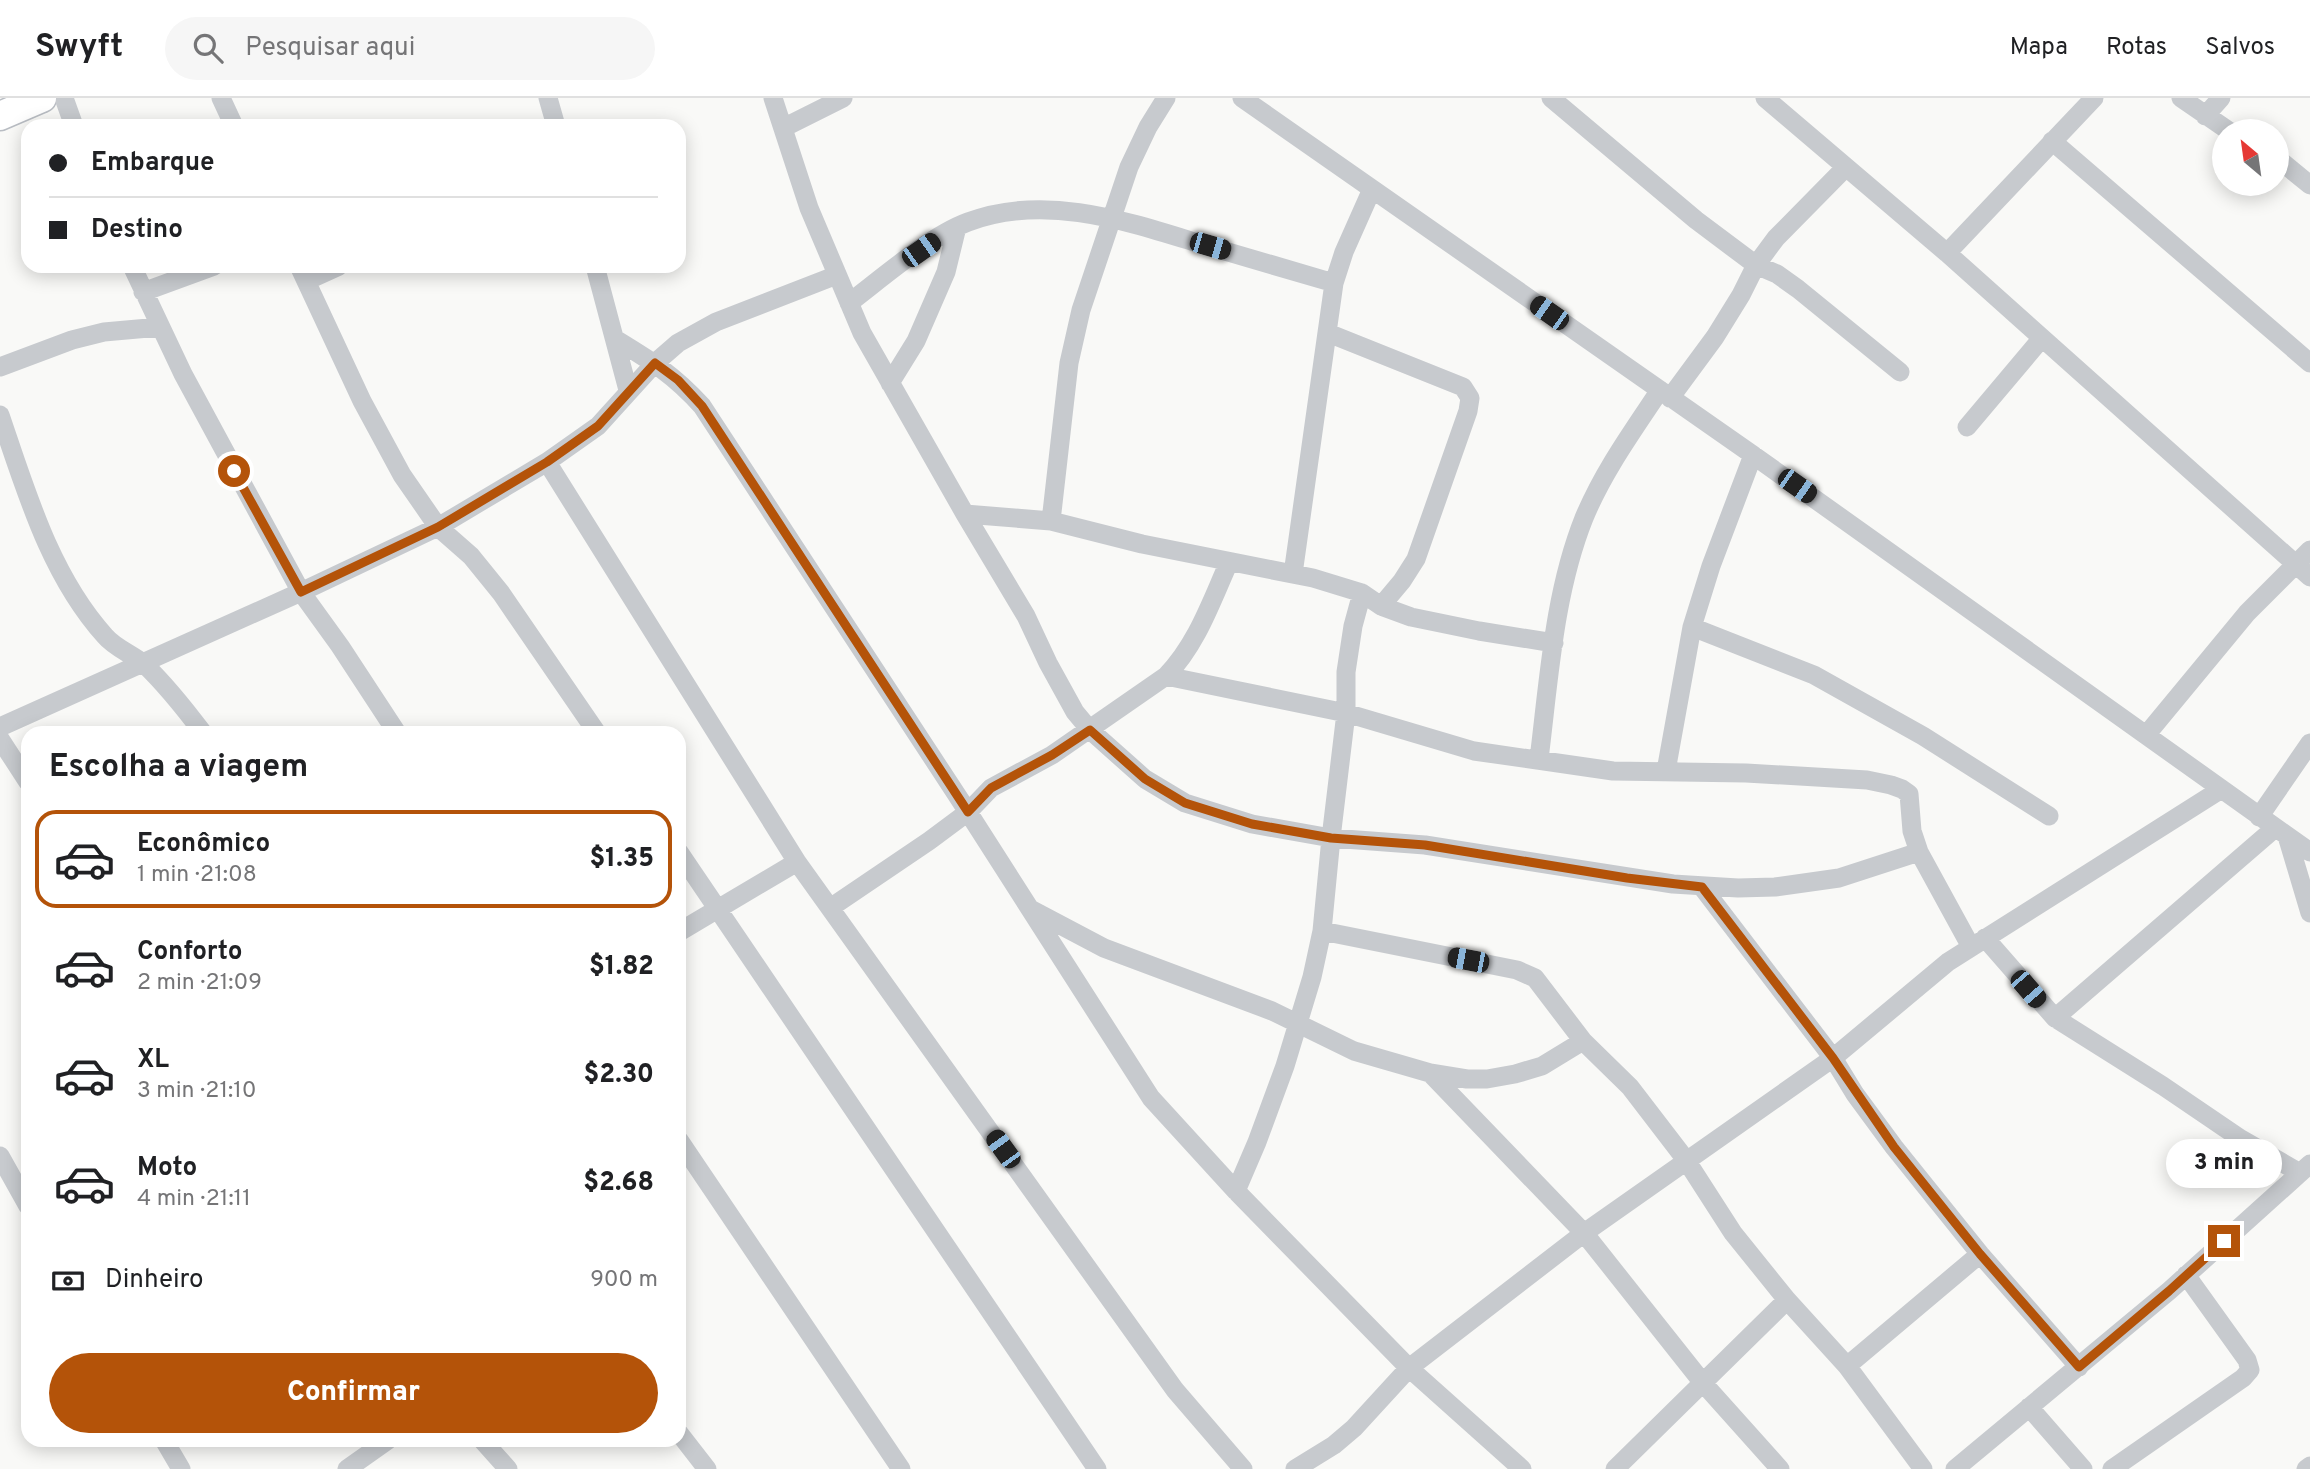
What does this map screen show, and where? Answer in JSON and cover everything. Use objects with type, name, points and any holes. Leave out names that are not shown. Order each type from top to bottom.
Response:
[{"type":"main road","points":[[0,116],[42,98]]},
{"type":"street","points":[[64,98],[72,119]]},
{"type":"street","points":[[221,98],[231,119]]},
{"type":"street","points":[[548,98],[554,119]]},
{"type":"street","points":[[773,98],[809,208],[862,333],[1026,617],[1075,712],[1090,730],[1145,779],[1185,803],[1252,824],[1331,838],[1425,845],[1627,878],[1702,887],[1775,887],[1839,878],[1919,852]]},
{"type":"street","points":[[783,128],[843,98]]},
{"type":"street","points":[[1051,521],[1069,363],[1081,310],[1129,167],[1148,127],[1166,98]]},
{"type":"street","points":[[1242,98],[1753,455],[2310,852]]},
{"type":"street","points":[[1551,98],[1696,220],[1756,265],[1777,274],[1798,289],[1900,372]]},
{"type":"street","points":[[1765,98],[2305,563],[2247,613],[2147,734]]},
{"type":"street","points":[[1947,253],[2094,98]]},
{"type":"street","points":[[2181,98],[2212,120]]},
{"type":"street","points":[[2205,116],[2221,98]]},
{"type":"street","points":[[2052,141],[2310,363]]},
{"type":"street","points":[[1539,759],[1554,643],[1572,555],[1584,519],[1601,482],[1665,394],[1716,337],[1756,265],[1776,238],[1846,167]]},
{"type":"street","points":[[2289,168],[2310,185]]},
{"type":"street","points":[[1293,574],[1334,283],[1344,252],[1372,189]]},
{"type":"street","points":[[849,303],[905,261],[957,227],[992,214],[1015,210],[1045,209],[1111,217],[1334,283]]},
{"type":"street","points":[[890,383],[916,341],[946,272],[957,227]]},
{"type":"street","points":[[135,273],[234,471],[301,592],[392,726]]},
{"type":"street","points":[[143,292],[195,273]]},
{"type":"street","points":[[597,273],[628,390]]},
{"type":"street","points":[[303,274],[362,401],[402,475],[438,527],[471,556],[501,593],[592,726]]},
{"type":"street","points":[[0,727],[301,592],[438,527],[547,462],[598,426],[628,390],[678,343],[716,322],[836,275]]},
{"type":"street","points":[[0,367],[72,340],[104,332],[160,327]]},
{"type":"street","points":[[1328,333],[1463,387],[1470,398],[1468,411],[1416,559],[1381,606]]},
{"type":"street","points":[[1967,427],[2042,338]]},
{"type":"street","points":[[615,340],[678,380],[702,406],[968,812],[1151,1098],[1236,1191],[1409,1368],[1522,1469]]},
{"type":"street","points":[[0,415],[54,560],[78,602],[107,639],[142,662],[173,694],[198,726]]},
{"type":"street","points":[[1666,771],[1692,627],[1711,566],[1753,455]]},
{"type":"street","points":[[547,462],[797,862],[1175,1390],[1243,1469]]},
{"type":"street","points":[[965,514],[1051,521],[1142,544],[1293,574],[1338,584],[1362,593],[1381,606],[1411,617],[1554,643]]},
{"type":"street","points":[[830,908],[901,862],[968,812],[991,788],[1052,755],[1166,676],[1195,637],[1229,562]]},
{"type":"street","points":[[1236,1191],[1281,1079],[1312,977],[1322,931],[1346,713],[1346,672],[1353,626],[1362,593]]},
{"type":"street","points":[[1692,627],[1814,675],[1923,736],[2049,816]]},
{"type":"street","points":[[1166,676],[1346,713],[1474,751],[1613,771],[1746,773],[1853,779],[1902,789],[1909,794],[1912,831],[1919,852],[1978,943],[2055,1018],[2241,1139],[2305,1169],[2079,1367],[1955,1469]]},
{"type":"street","points":[[0,739],[21,771]]},
{"type":"street","points":[[2055,1018],[2274,827],[2310,743]]},
{"type":"street","points":[[1295,1469],[1335,1445],[1409,1368],[1584,1233],[1833,1058],[1948,962],[2220,790]]},
{"type":"street","points":[[2274,827],[2310,913]]},
{"type":"street","points":[[686,862],[1097,1469]]},
{"type":"street","points":[[686,928],[797,862]]},
{"type":"street","points":[[1702,887],[1833,1058],[1894,1147],[1980,1254],[2079,1367]]},
{"type":"street","points":[[1030,909],[1104,948],[1272,1011],[1354,1051],[1430,1073],[1467,1079],[1515,1074],[1542,1066],[1583,1041]]},
{"type":"street","points":[[1322,931],[1528,974],[1539,983],[1583,1041],[1630,1087],[1686,1160],[1733,1233],[1787,1300],[1847,1366],[1923,1469]]},
{"type":"street","points":[[1430,1073],[1584,1233],[1703,1383],[1780,1469]]},
{"type":"street","points":[[686,1150],[901,1469]]},
{"type":"street","points":[[0,1156],[21,1194]]},
{"type":"street","points":[[1847,1366],[1980,1254]]},
{"type":"street","points":[[2112,1469],[2243,1378],[2250,1370],[2247,1360],[2186,1275]]},
{"type":"street","points":[[1615,1469],[1787,1300]]},
{"type":"street","points":[[2029,1407],[2083,1469]]},
{"type":"street","points":[[686,1442],[707,1469]]},
{"type":"street","points":[[168,1447],[181,1469]]},
{"type":"street","points":[[347,1469],[378,1447]]},
{"type":"street","points":[[488,1447],[508,1469]]},
{"type":"route","points":[[234,471],[301,592],[438,527],[547,462],[598,426],[655,363],[678,380],[702,406],[968,812],[991,788],[1052,755],[1090,730],[1145,779],[1185,803],[1252,824],[1331,838],[1425,845],[1627,878],[1702,887],[1833,1058],[1855,1094],[1894,1147],[1980,1254],[2079,1367],[2224,1241]]}]
